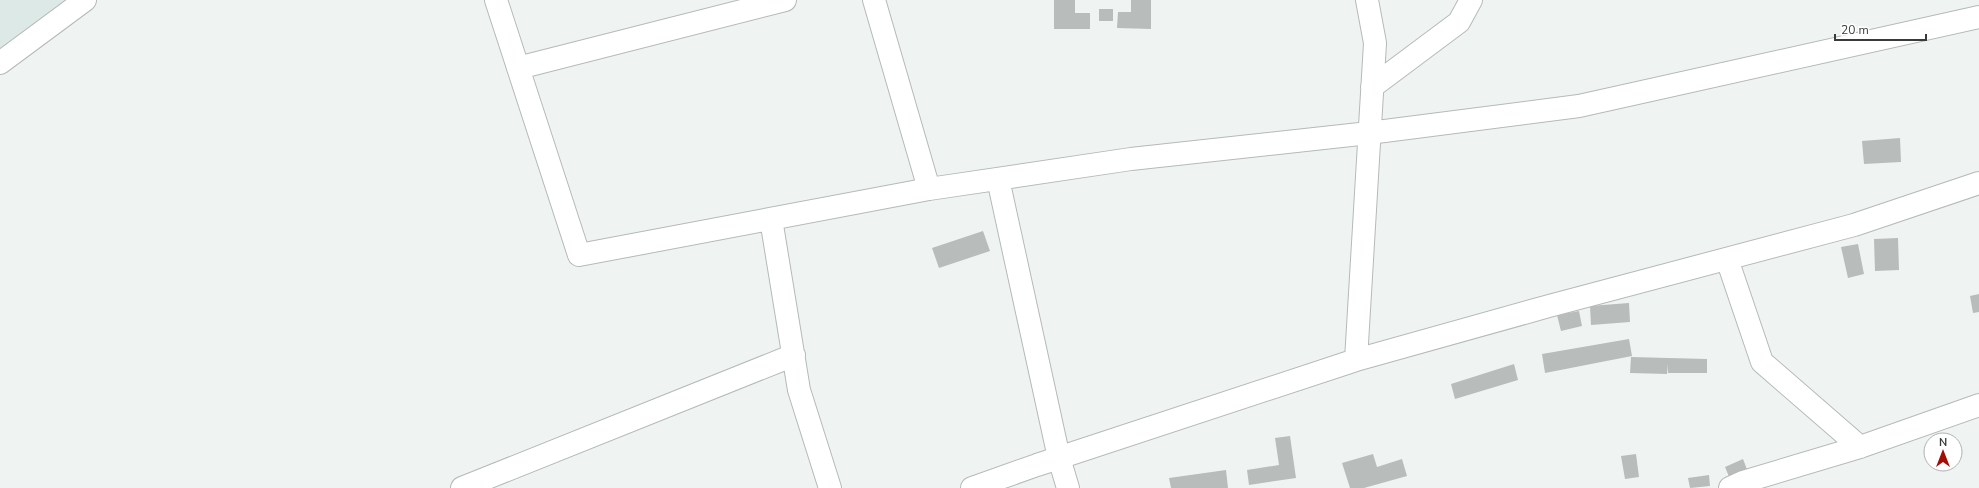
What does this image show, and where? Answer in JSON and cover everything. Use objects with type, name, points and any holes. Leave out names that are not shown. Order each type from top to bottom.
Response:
[{"type":"street","points":[[0,63],[85,0]]},
{"type":"street","points":[[496,0],[579,255],[929,189],[1131,159],[1369,133],[1579,106],[1979,17]]},
{"type":"street","points":[[518,68],[785,0]]},
{"type":"street","points":[[874,0],[929,189]]},
{"type":"street","points":[[1356,360],[1375,43],[1367,0]]},
{"type":"street","points":[[1372,88],[1459,22],[1471,0]]},
{"type":"street","points":[[998,179],[1059,458],[1068,488]]},
{"type":"street","points":[[972,488],[1356,360],[1854,225],[1979,183]]},
{"type":"street","points":[[771,219],[799,390],[830,488]]},
{"type":"street","points":[[1728,259],[1762,362],[1860,448]]},
{"type":"street","points":[[462,488],[794,355]]},
{"type":"street","points":[[1730,488],[1743,482],[1860,448],[1979,405]]},
{"type":"shaded area","points":[[0,0],[85,0],[0,63]]},
{"type":"building","points":[[1054,0],[1075,0],[1075,13],[1090,13],[1090,29],[1054,29]]},
{"type":"building","points":[[1131,0],[1151,0],[1151,29],[1117,28],[1118,12],[1131,12]]},
{"type":"building","points":[[1099,9],[1113,9],[1113,21],[1099,21]]},
{"type":"building","points":[[1900,138],[1901,162],[1864,164],[1862,141]]},
{"type":"building","points":[[983,231],[990,251],[939,268],[932,248]]},
{"type":"building","points":[[1898,238],[1899,270],[1875,271],[1874,239]]},
{"type":"building","points":[[1858,244],[1864,274],[1848,278],[1841,247]]},
{"type":"building","points":[[1979,294],[1979,312],[1973,313],[1970,296]]},
{"type":"building","points":[[1629,303],[1630,322],[1591,325],[1590,306]]},
{"type":"building","points":[[1579,311],[1582,326],[1561,331],[1557,315]]},
{"type":"building","points":[[1629,339],[1632,356],[1545,373],[1542,354]]},
{"type":"building","points":[[1631,357],[1707,359],[1707,373],[1668,373],[1668,364],[1667,374],[1630,373]]},
{"type":"building","points":[[1514,364],[1518,380],[1455,399],[1451,384]]},
{"type":"building","points":[[1290,436],[1296,478],[1249,485],[1247,470],[1279,465],[1275,438]]},
{"type":"building","points":[[1373,454],[1377,467],[1402,459],[1407,476],[1364,488],[1350,488],[1342,463]]},
{"type":"building","points":[[1636,454],[1639,477],[1625,479],[1621,456]]},
{"type":"building","points":[[1743,459],[1748,472],[1730,479],[1725,467]]},
{"type":"building","points":[[1226,470],[1228,488],[1171,488],[1169,478]]},
{"type":"building","points":[[1709,475],[1710,486],[1690,488],[1688,478]]}]
